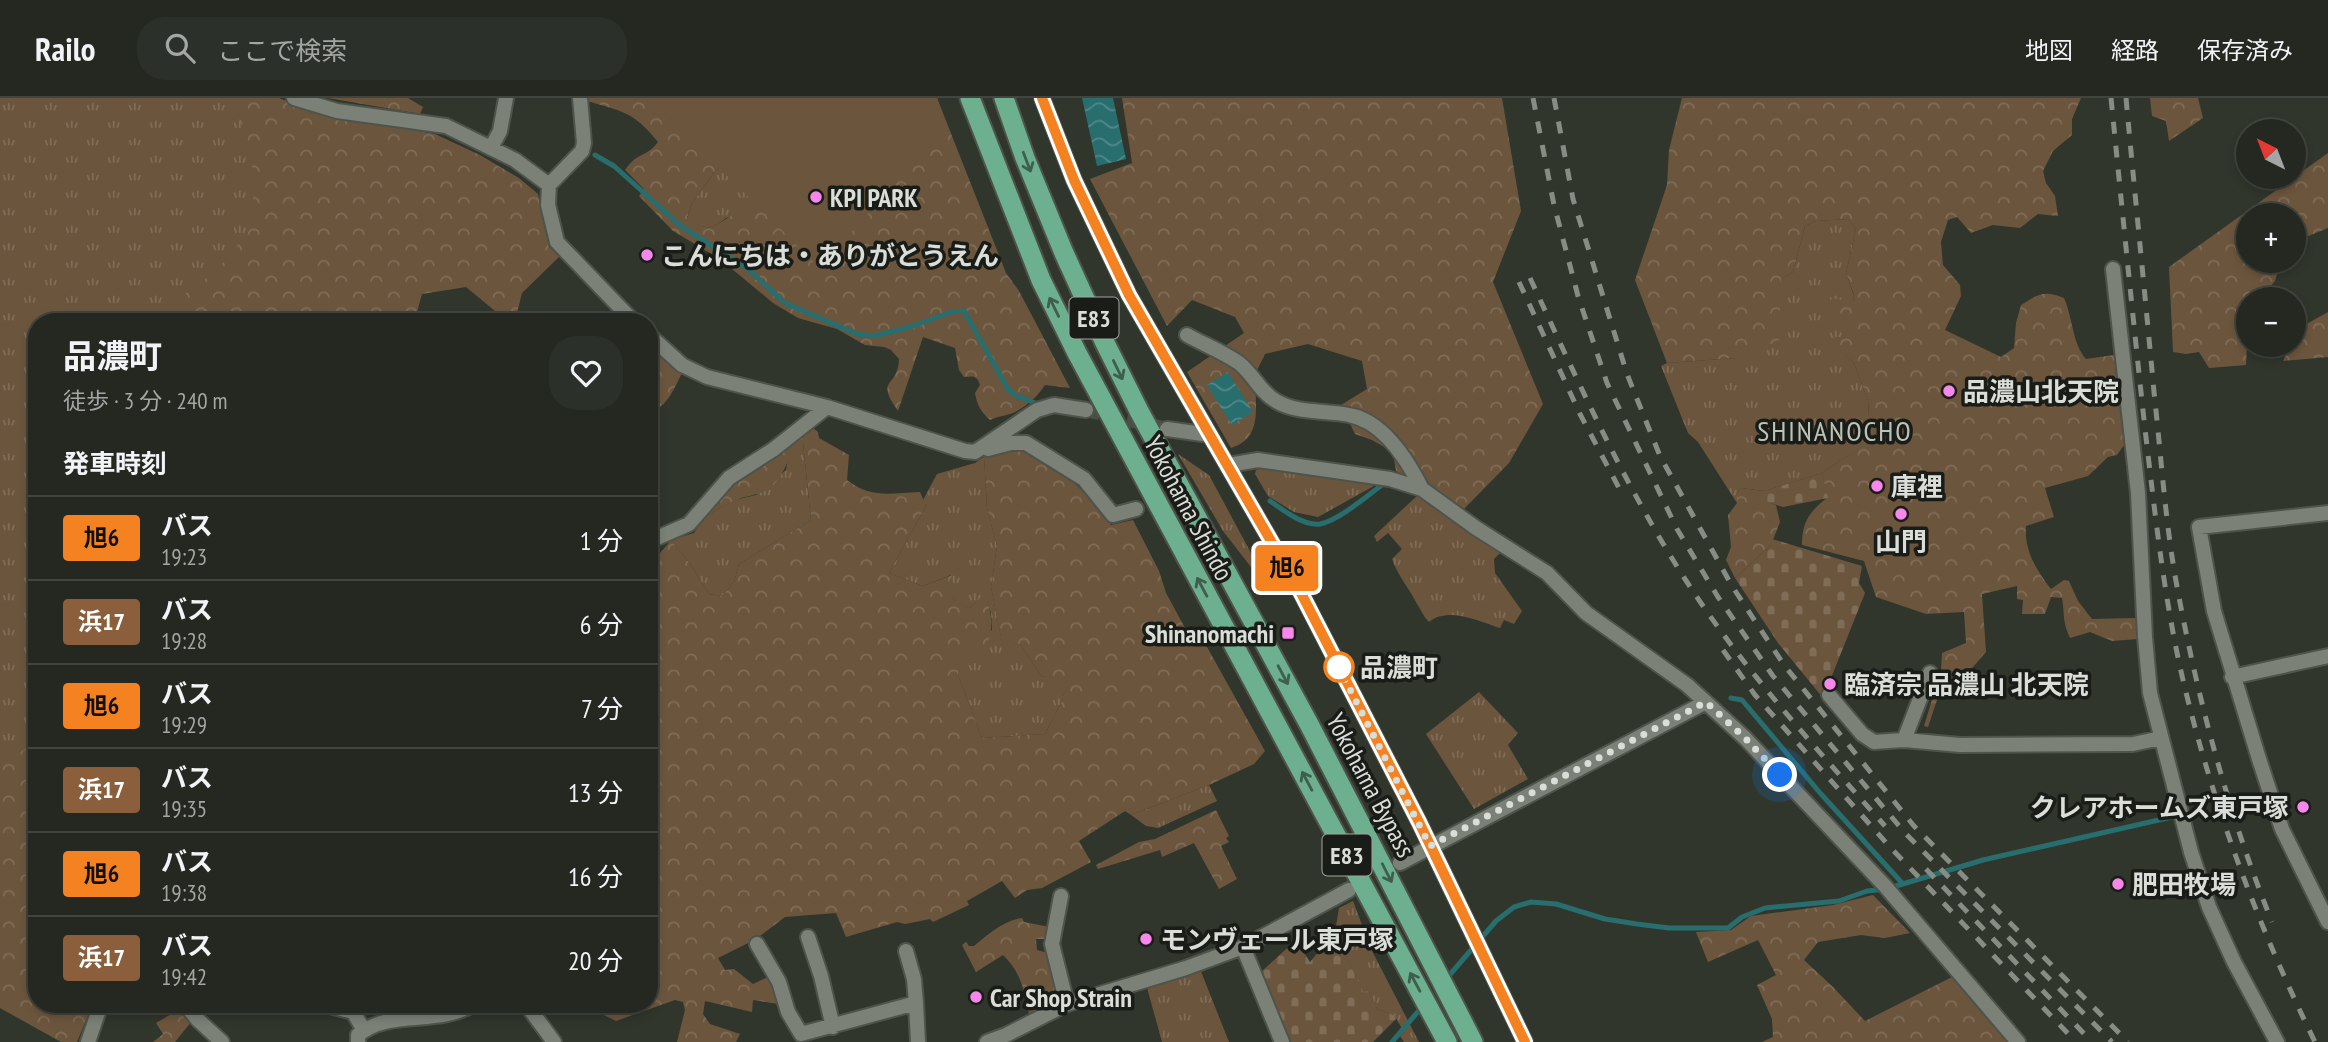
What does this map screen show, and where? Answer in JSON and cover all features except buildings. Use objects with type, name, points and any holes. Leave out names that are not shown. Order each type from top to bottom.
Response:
[{"type":"highway","name":"Yokohama Shindo","points":[[970,98],[1041,280],[1077,353],[1447,1042]]},
{"type":"highway","name":"Yokohama Bypass","points":[[1004,98],[1064,253],[1105,343],[1139,411],[1311,726],[1473,1042]]},
{"type":"street","points":[[294,98],[337,111],[446,126],[515,160],[549,185]]},
{"type":"street","points":[[491,148],[500,131],[506,98]]},
{"type":"street","points":[[580,98],[584,143],[582,151],[549,185],[548,205],[557,242],[624,313]]},
{"type":"street","points":[[1042,98],[1074,180],[1123,283],[1301,593],[1430,846],[1525,1042]]},
{"type":"street","points":[[2113,269],[2138,493],[2150,693],[2191,852],[2209,907],[2234,962],[2277,1042]]},
{"type":"street","points":[[1187,335],[1238,363],[1254,378],[1263,393],[1279,403],[1364,419],[1379,430],[1411,467],[1422,489]]},
{"type":"street","points":[[658,343],[682,365],[707,377],[827,407],[965,451],[975,452],[1011,443],[1026,443],[1084,479],[1113,515],[1136,509]]},
{"type":"street","points":[[975,452],[1037,410],[1054,405],[1086,410]]},
{"type":"street","points":[[659,537],[689,524],[729,478],[775,449],[827,407]]},
{"type":"street","points":[[1167,429],[1210,435]]},
{"type":"street","points":[[1228,465],[1258,460],[1390,479],[1422,489],[1476,528],[1547,573],[1586,613],[1688,685],[1745,738],[1885,886],[2018,1042]]},
{"type":"street","points":[[2328,513],[2199,527],[2214,611],[2232,677],[2282,829],[2328,922]]},
{"type":"street","points":[[2232,677],[2328,656]]},
{"type":"street","points":[[1904,740],[1930,673]]},
{"type":"street","points":[[1829,695],[1861,734],[1874,742],[1904,740],[1972,745],[2133,744],[2161,738]]},
{"type":"street","points":[[1400,863],[1706,702]]},
{"type":"street","points":[[987,1042],[1006,1039],[1067,1004],[1186,968],[1242,947],[1349,890]]},
{"type":"street","points":[[1061,896],[1052,944],[1067,1004]]},
{"type":"street","points":[[808,937],[833,1027]]},
{"type":"street","points":[[757,944],[779,982],[788,1012],[801,1034],[916,1003]]},
{"type":"street","points":[[1242,947],[1282,1042]]},
{"type":"street","points":[[906,951],[914,979],[918,1042]]},
{"type":"street","points":[[88,1042],[98,1013]]},
{"type":"street","points":[[192,1013],[222,1042]]},
{"type":"street","points":[[353,1013],[361,1036],[370,1026],[401,1013]]},
{"type":"street","points":[[411,1013],[443,1017],[453,1013]]},
{"type":"street","points":[[533,1013],[554,1042]]},
{"type":"green space","points":[[0,98],[279,98],[297,106],[341,117],[252,313],[28,313],[28,806],[0,818]]},
{"type":"green space","points":[[234,98],[279,98],[297,106],[341,117],[435,134],[480,155],[519,178],[538,194],[549,247],[560,256],[522,293],[517,313],[498,313],[466,287],[422,294],[417,312],[414,313],[181,313],[182,296],[217,270],[254,225],[252,167]]},
{"type":"green space","points":[[328,98],[408,98],[423,107],[420,114]]},
{"type":"green space","points":[[589,98],[669,98],[730,151],[692,203],[687,218],[700,226],[712,228],[741,212],[773,207],[937,98],[1006,273],[1019,291],[1070,388],[1045,385],[1035,398],[1022,408],[990,420],[977,401],[975,393],[979,382],[975,377],[964,377],[959,370],[955,348],[923,337],[898,411],[888,393],[899,359],[891,350],[865,345],[837,329],[798,318],[773,303],[720,259],[673,231],[639,196],[644,189],[625,170],[658,142],[634,118],[619,110],[587,101]]},
{"type":"green space","name":"KPI PARK","points":[[649,98],[937,98],[948,127],[819,267]]},
{"type":"green space","points":[[1122,98],[1502,98],[1521,211],[1493,282],[1543,404],[1509,463],[1463,510],[1396,471],[1393,452],[1355,434],[1341,405],[1367,389],[1362,361],[1308,344],[1265,354],[1256,375],[1254,427],[1242,443],[1231,448],[1187,372],[1244,333],[1235,317],[1192,300],[1167,326],[1090,179],[1132,163]]},
{"type":"green space","points":[[1682,98],[2081,98],[2072,119],[2072,135],[2053,151],[2043,171],[2046,183],[2055,196],[2058,216],[2038,214],[2020,228],[1993,225],[1971,233],[1957,217],[1948,220],[1941,242],[1943,265],[1960,285],[1961,296],[1945,330],[2001,357],[2014,348],[2021,305],[2037,296],[2051,294],[2064,298],[2075,338],[2086,359],[2114,355],[2124,445],[2117,455],[2108,457],[2088,476],[2045,488],[2054,517],[2026,526],[2026,535],[2032,559],[2051,589],[2064,580],[2069,581],[2078,601],[2092,619],[2136,618],[2138,639],[2112,641],[2090,632],[2070,638],[2062,598],[2051,597],[2045,614],[2022,614],[2023,600],[2017,599],[2017,586],[1982,594],[1986,652],[1966,675],[1941,688],[1928,727],[1924,726],[1941,670],[1942,653],[1966,643],[1964,612],[1926,614],[1876,597],[1864,561],[1802,545],[1803,530],[1808,518],[1827,498],[1822,473],[1871,444],[1868,401],[1854,363],[1830,343],[1835,337],[1841,337],[1844,331],[1824,312],[1832,298],[1853,302],[1854,295],[1846,273],[1856,229],[1848,219],[1816,221],[1805,226],[1793,272],[1781,279],[1779,340],[1736,358],[1667,363],[1635,280],[1667,185],[1669,150]]},
{"type":"green space","points":[[2150,98],[2198,98],[2203,118],[2169,141],[2166,121],[2152,116]]},
{"type":"green space","points":[[2328,153],[2328,228],[2306,237],[2306,203],[2258,203],[2278,189],[2306,189],[2306,169]]},
{"type":"green space","points":[[725,158],[773,207],[726,218],[712,228],[700,226],[687,219],[692,203]]},
{"type":"green space","points":[[1848,219],[1856,229],[1846,273],[1854,296],[1845,331],[1831,343],[1854,363],[1868,401],[1871,445],[1842,459],[1822,473],[1764,491],[1741,488],[1737,492],[1737,503],[1698,442],[1688,433],[1661,366],[1667,363],[1736,358],[1781,279],[1793,272],[1805,226],[1816,221]]},
{"type":"green space","points":[[2236,219],[2236,273],[2277,273],[2270,287],[2236,287],[2236,357],[2246,357],[2246,365],[2209,368],[2199,352],[2173,352],[2169,267]]},
{"type":"green space","points":[[2328,312],[2328,357],[2283,361],[2285,357],[2306,357],[2306,324]]},
{"type":"green space","points":[[658,354],[683,371],[674,390],[658,408]]},
{"type":"green space","points":[[813,428],[818,432],[819,438],[849,455],[847,480],[856,486],[882,494],[920,492],[926,506],[889,573],[923,586],[952,575],[954,604],[970,608],[985,593],[991,618],[988,644],[958,655],[958,675],[982,738],[1045,734],[1062,701],[1067,680],[1041,676],[1020,644],[1002,643],[991,587],[997,546],[987,508],[984,457],[1017,450],[1043,459],[1070,478],[1111,525],[1133,520],[1159,571],[1166,593],[1191,639],[1207,647],[1265,751],[1254,764],[1209,785],[1131,815],[1125,811],[1079,841],[1091,862],[1042,888],[1027,890],[1015,898],[1002,881],[967,901],[969,905],[933,922],[930,919],[905,924],[897,922],[846,937],[836,913],[785,917],[756,939],[718,958],[725,970],[734,969],[753,984],[770,976],[779,1004],[753,1000],[752,1012],[705,1001],[703,1014],[710,1024],[740,1034],[736,1042],[677,1042],[685,1010],[683,1002],[675,1000],[658,1006],[658,555],[671,540],[709,594],[722,596],[734,582],[739,564],[811,520],[803,443],[793,453],[780,477],[770,488],[735,501],[704,517],[733,481],[785,451],[808,429]]},
{"type":"green space","points":[[803,443],[811,520],[739,564],[734,582],[722,596],[709,594],[671,540],[694,533],[704,517],[735,500],[756,495],[786,470],[788,459],[796,447]]},
{"type":"green space","points":[[1178,454],[1209,475],[1268,589],[1223,531]]},
{"type":"green space","points":[[984,457],[987,508],[997,546],[991,587],[1002,642],[1020,644],[1041,676],[1068,679],[1062,701],[1045,734],[982,738],[958,675],[958,655],[992,630],[991,613],[985,594],[970,608],[954,605],[951,575],[923,586],[889,573],[926,506],[923,500],[937,474],[975,463]]},
{"type":"green space","points":[[1265,467],[1381,482],[1318,517],[1294,512],[1268,496],[1255,474],[1256,470]]},
{"type":"green space","points":[[1822,473],[1828,498],[1783,507],[1763,501],[1764,491]]},
{"type":"green space","points":[[1741,488],[1764,491],[1764,501],[1776,505],[1780,522],[1771,545],[1735,578],[1726,560],[1731,547],[1728,515],[1737,503],[1737,492]]},
{"type":"green space","points":[[1419,494],[1503,550],[1494,559],[1495,573],[1522,611],[1514,624],[1504,620],[1500,628],[1454,615],[1437,617],[1429,622],[1425,618],[1392,559],[1402,549],[1388,533],[1377,542],[1374,536]]},
{"type":"green space","points":[[1772,539],[1862,566],[1859,583],[1865,593],[1823,698],[1778,643],[1735,578],[1771,545]]},
{"type":"green space","points":[[1479,692],[1518,733],[1508,745],[1528,779],[1474,809],[1426,734]]},
{"type":"green space","points":[[28,747],[28,1013],[89,1013],[77,1042],[61,1042],[0,1008],[0,759],[8,759]]},
{"type":"green space","points":[[1209,785],[1217,801],[1158,828],[1146,826],[1131,815]]},
{"type":"green space","points":[[1216,810],[1229,836],[1226,838],[1229,842],[1221,846],[1237,879],[1219,889],[1194,843],[1162,857],[1160,850],[1098,869],[1096,865],[1139,842],[1155,839]]},
{"type":"green space","points":[[1873,895],[1910,933],[1885,938],[1861,935],[1818,942],[1804,960],[1865,1021],[1952,977],[2007,1042],[1762,1042],[1773,1037],[1772,1019],[1757,985],[1776,975],[1758,940],[1708,962],[1696,932],[1731,930],[1751,916],[1833,905]]},
{"type":"green space","points":[[1353,901],[1371,949],[1419,1042],[1404,1042],[1400,1036],[1404,1032],[1394,1015],[1377,1009],[1369,991],[1363,993],[1335,932],[1339,908]]},
{"type":"green space","points":[[1022,918],[1024,922],[1050,927],[1046,939],[1036,939],[1037,950],[1048,953],[1062,1000],[1029,1014],[1018,975],[1009,961],[1003,955],[976,972],[962,945],[966,942],[969,946],[974,946],[1002,925]]},
{"type":"green space","points":[[1335,932],[1363,992],[1369,991],[1377,1009],[1394,1015],[1396,1019],[1373,1042],[1291,1042],[1261,972],[1296,940],[1310,962]]},
{"type":"green space","points":[[1200,969],[1229,1042],[1162,1042],[1146,984]]},
{"type":"green space","points":[[173,1013],[186,1013],[191,1022],[175,1042],[153,1042],[163,1034],[156,1023]]},
{"type":"green space","points":[[600,1013],[638,1013],[616,1021]]},
{"type":"water","points":[[1082,98],[1113,98],[1126,159],[1097,166]]},
{"type":"water","points":[[1228,372],[1253,412],[1232,425],[1207,385]]},
{"type":"waterway","points":[[595,155],[614,166],[681,226],[748,269],[785,303],[857,334],[874,336],[910,327],[951,312],[964,311],[1008,389],[1015,395],[1035,403]]},
{"type":"waterway","points":[[1270,501],[1300,520],[1320,524],[1345,512],[1386,482]]},
{"type":"waterway","points":[[1731,698],[1742,700],[1821,794],[1903,884]]},
{"type":"waterway","points":[[1447,978],[1496,921],[1514,907],[1531,902],[1556,904],[1605,919],[1637,924],[1669,928],[1728,928],[1742,917],[1765,908],[1839,901],[1983,860],[2172,817]]},
{"type":"waterway","points":[[1392,1042],[1422,1007]]},
{"type":"tunnel","points":[[1086,410],[1167,429]]},
{"type":"railway","points":[[1533,98],[1554,205],[1578,296],[1607,383],[1677,529],[1718,597],[1773,676],[1905,833],[2112,1042]]},
{"type":"railway","points":[[1554,98],[1573,199],[1627,374],[1660,456],[1732,586],[1784,665],[1914,826],[2128,1042]]},
{"type":"railway","points":[[2111,98],[2149,461],[2176,649],[2208,773],[2239,865],[2256,910],[2315,1042]]},
{"type":"railway","points":[[2126,98],[2164,487],[2176,581],[2215,754],[2241,839],[2272,922]]},
{"type":"railway","points":[[1530,278],[1609,445],[1677,567],[1745,663],[1885,826]]},
{"type":"railway","points":[[1519,282],[1580,414],[1619,488]]},
{"type":"railway","points":[[1723,650],[1755,695],[1889,846],[2076,1042]]},
{"type":"railway","points":[[1926,869],[2092,1042]]},
{"type":"bus line","name":"旭6","points":[[1042,98],[1074,180],[1129,295],[1301,593],[1419,822],[1525,1042]]},
{"type":"place","name":"KPI PARK","points":[[816,197]]},
{"type":"place","name":"こんにちは・ありがとうえん","points":[[647,255]]},
{"type":"place","name":"品濃山北天院","points":[[1949,391]]},
{"type":"place","name":"庫裡","points":[[1877,486]]},
{"type":"place","name":"山門","points":[[1901,514]]},
{"type":"place","name":"Shinanomachi","points":[[1288,633]]},
{"type":"place","name":"品濃町","points":[[1339,667]]},
{"type":"place","name":"臨済宗 品濃山 北天院","points":[[1830,684]]},
{"type":"place","name":"クレアホームズ東戸塚","points":[[2303,807]]},
{"type":"place","name":"肥田牧場","points":[[2118,884]]},
{"type":"place","name":"モンヴェール東戸塚","points":[[1146,939]]},
{"type":"place","name":"Car Shop Strain","points":[[976,997]]},
{"type":"district","name":"SHINANOCHO","points":[[1835,430]]},
{"type":"route","points":[[1339,667],[1336,662],[1430,846],[1706,702],[1780,775]]}]
